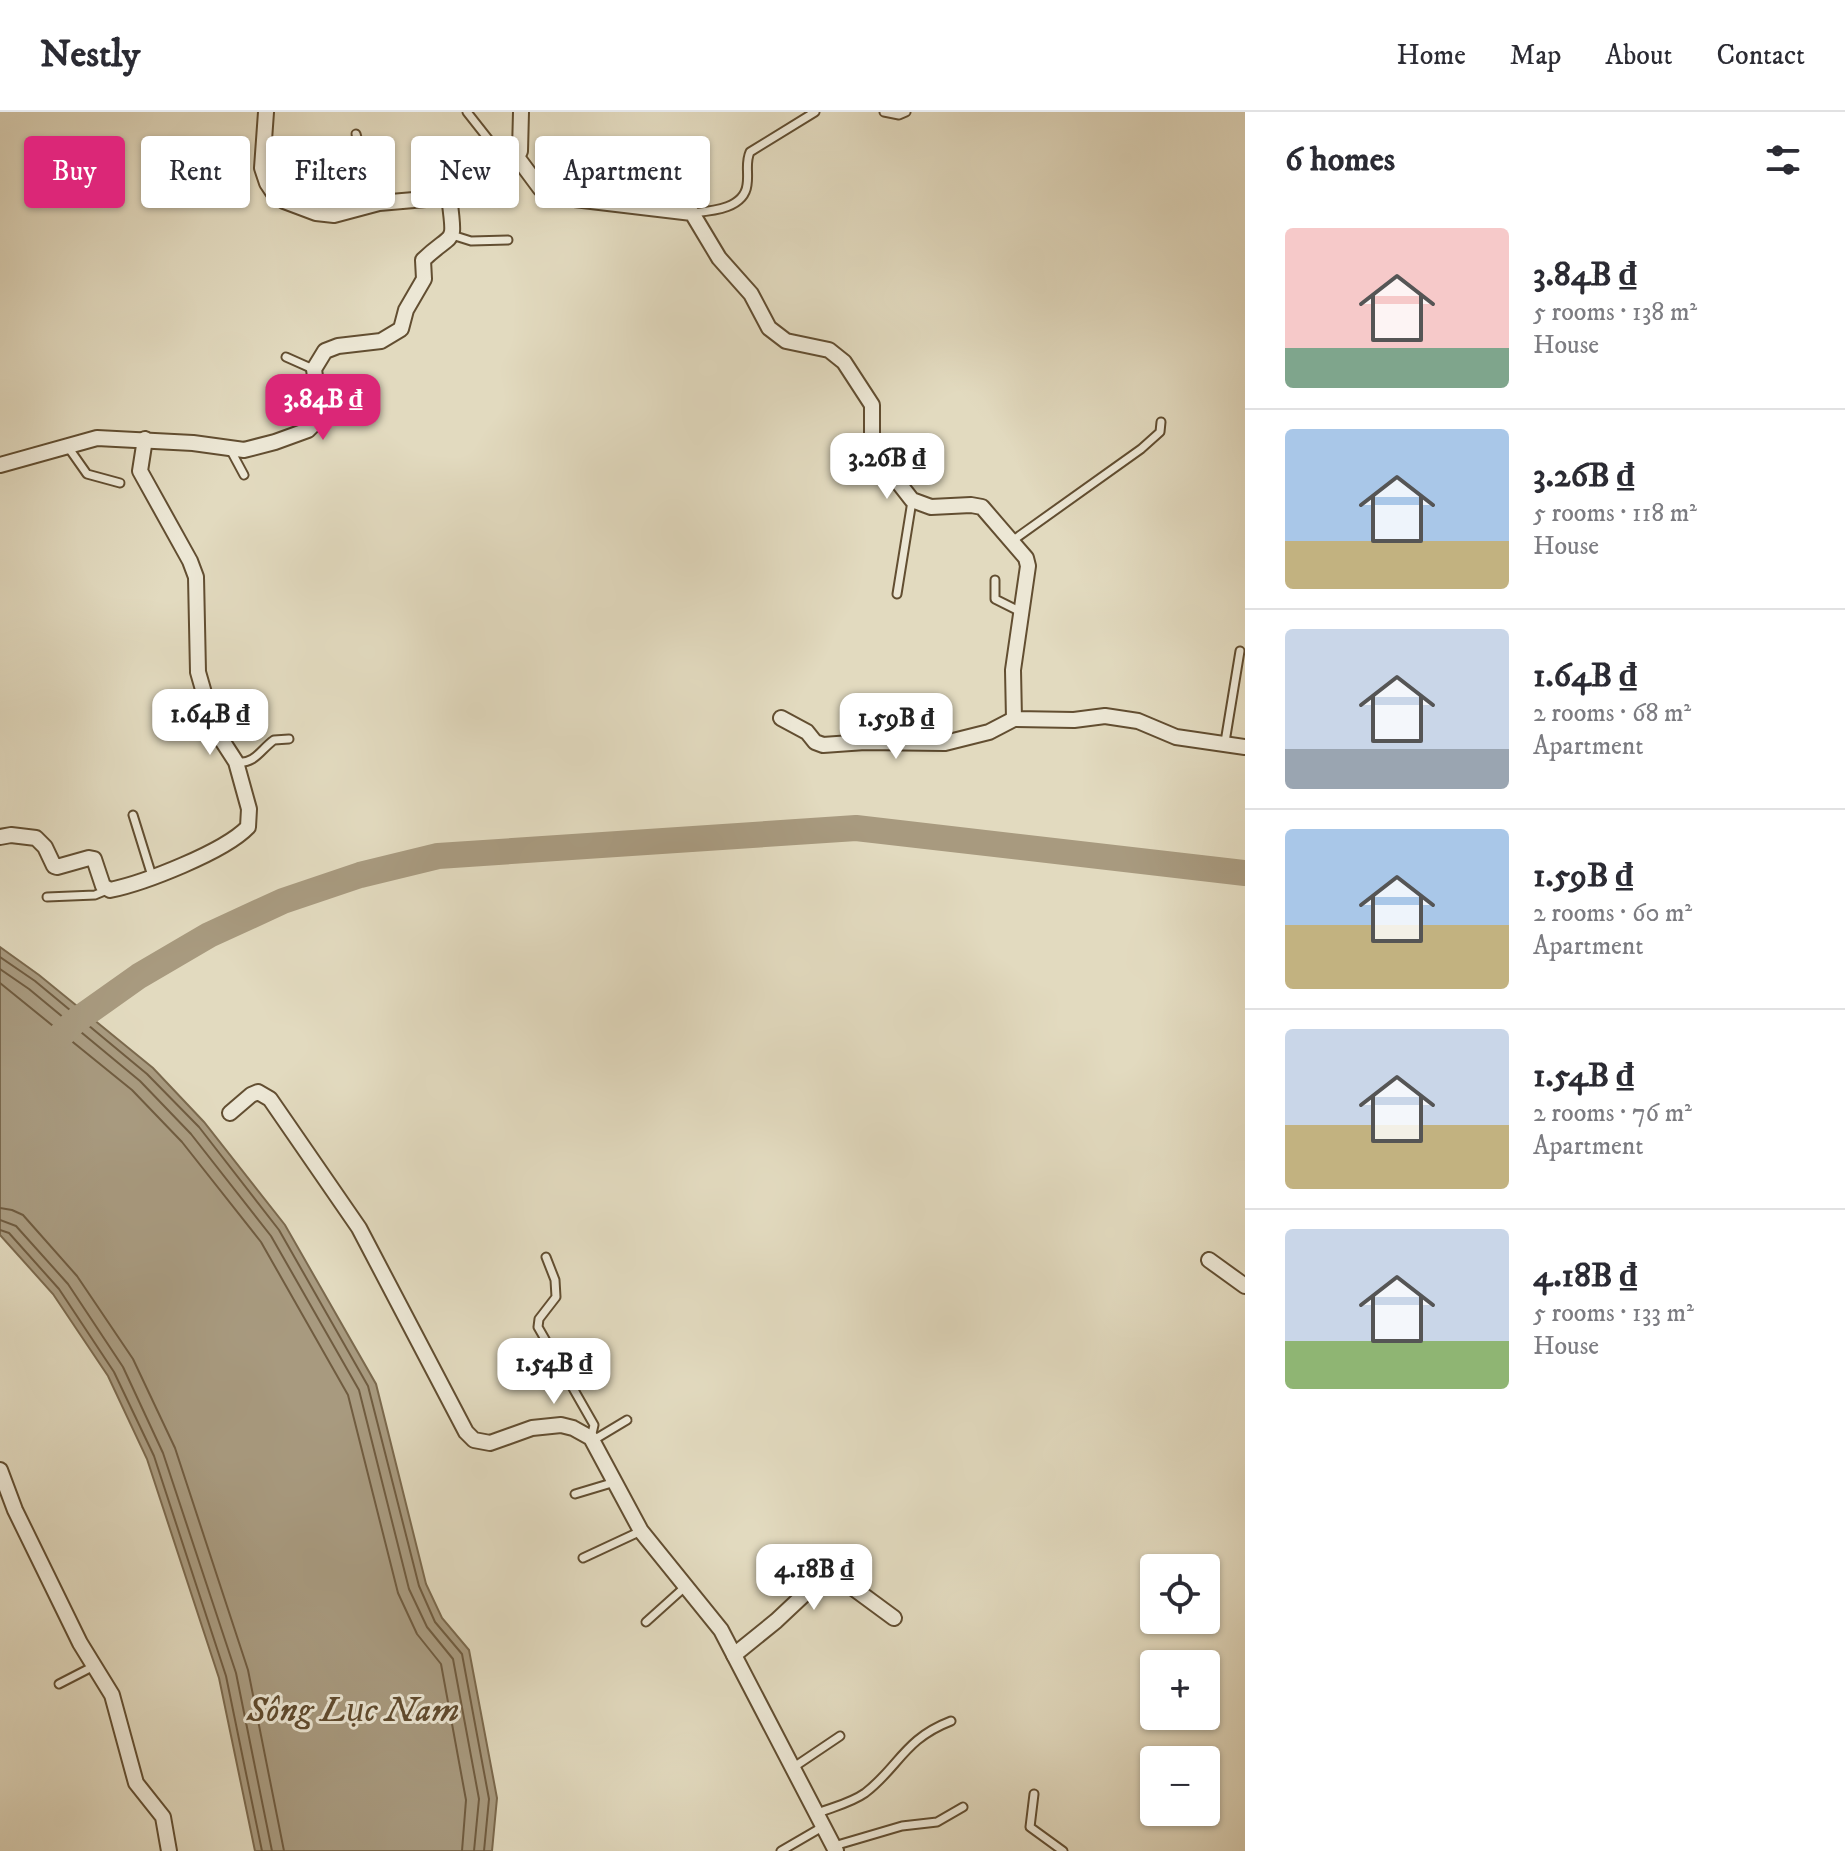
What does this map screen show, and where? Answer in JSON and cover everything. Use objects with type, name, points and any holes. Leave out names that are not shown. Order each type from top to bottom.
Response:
[{"type":"street","points":[[266,112],[262,168],[266,177]]},
{"type":"street","points":[[519,152],[521,112]]},
{"type":"street","points":[[519,167],[549,196],[692,213],[719,258],[751,294],[769,328],[786,341],[829,350],[844,362],[872,405],[872,434],[880,459],[912,500],[931,507],[982,507],[1026,558],[1028,566],[1013,670],[1014,719]]},
{"type":"street","points":[[300,208],[334,215],[360,208]]},
{"type":"street","points":[[0,465],[97,438],[145,439],[230,449],[256,448],[308,430],[319,408],[314,369],[318,358],[331,348],[381,341],[401,329],[406,310],[424,279],[423,260],[448,242],[452,235],[450,208]]},
{"type":"street","points":[[0,837],[36,838],[57,867],[94,859],[107,890],[152,876],[218,849],[248,827],[249,809],[236,762],[214,728],[198,672],[198,591],[194,569],[140,471],[145,439]]},
{"type":"street","points":[[781,718],[823,745],[945,743],[989,732],[1014,719],[1074,720],[1105,716],[1138,721],[1176,737],[1245,747]]},
{"type":"street","points":[[230,1113],[258,1092],[270,1099],[359,1228],[416,1342],[466,1432],[474,1440],[490,1443],[547,1425],[573,1428],[592,1440],[641,1531],[712,1617],[835,1848]]},
{"type":"street","points":[[1209,1260],[1245,1286]]},
{"type":"street","points":[[0,1470],[15,1510],[80,1643],[112,1695],[136,1783],[163,1817],[169,1851]]},
{"type":"street","points":[[734,1655],[826,1574],[837,1576],[894,1618]]},
{"type":"lane","points":[[467,112],[490,136]]},
{"type":"lane","points":[[692,213],[719,209],[738,200],[747,187],[746,160],[750,152],[815,112]]},
{"type":"lane","points":[[884,112],[899,115],[906,112]]},
{"type":"lane","points":[[452,235],[471,241],[508,240]]},
{"type":"lane","points":[[286,357],[314,369]]},
{"type":"lane","points":[[1010,542],[1141,449],[1160,432],[1161,422]]},
{"type":"lane","points":[[67,445],[87,474],[120,483]]},
{"type":"lane","points":[[230,449],[244,475]]},
{"type":"lane","points":[[897,594],[912,500]]},
{"type":"lane","points":[[995,580],[995,599],[1021,612]]},
{"type":"lane","points":[[1225,742],[1240,651]]},
{"type":"lane","points":[[236,762],[247,763],[274,740],[289,739]]},
{"type":"lane","points":[[133,815],[152,876]]},
{"type":"lane","points":[[47,897],[95,895],[107,890]]},
{"type":"lane","points":[[546,1257],[555,1280],[556,1297],[539,1319],[538,1327],[594,1425],[592,1440]]},
{"type":"lane","points":[[592,1440],[627,1420]]},
{"type":"lane","points":[[575,1494],[615,1482]]},
{"type":"lane","points":[[583,1558],[641,1531]]},
{"type":"lane","points":[[646,1622],[686,1586]]},
{"type":"lane","points":[[59,1684],[94,1666]]},
{"type":"lane","points":[[781,1851],[821,1819],[862,1795],[914,1742],[951,1721]]},
{"type":"lane","points":[[794,1767],[840,1736]]},
{"type":"lane","points":[[1034,1794],[1030,1827],[1063,1851]]},
{"type":"lane","points":[[835,1848],[902,1826],[937,1822],[963,1807]]},
{"type":"water","name":"Sông Lục Nam","points":[[0,947],[153,1068],[204,1122],[285,1225],[376,1384],[426,1584],[442,1618],[469,1650],[497,1798],[492,1851],[255,1851],[219,1678],[147,1459],[108,1376],[53,1294],[0,1235]]},
{"type":"waterway","points":[[61,1035],[74,1022],[139,976],[209,935],[283,901],[360,875],[438,856],[856,828],[1245,873]]}]
